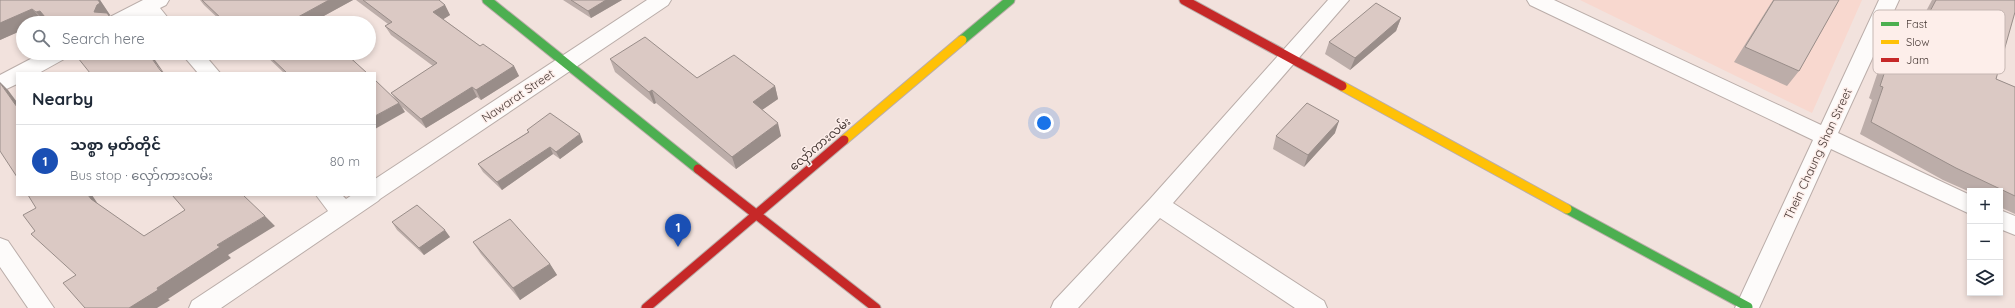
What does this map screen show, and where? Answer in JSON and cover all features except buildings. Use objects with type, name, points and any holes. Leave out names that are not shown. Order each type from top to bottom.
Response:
[{"type":"street","points":[[486,0],[755,215],[876,308]]},
{"type":"street","name":"Nawarat Street","points":[[376,191],[660,0]]},
{"type":"street","name":"လှော်ကားလမ်း","points":[[646,308],[1010,0]]},
{"type":"street","points":[[1184,0],[1748,308]]},
{"type":"street","points":[[1063,308],[1158,205],[1339,0]]},
{"type":"street","points":[[1537,0],[1967,203]]},
{"type":"street","name":"Thein Chaung Shan Street","points":[[1884,10],[1889,0]]},
{"type":"street","points":[[128,16],[152,3],[158,16]]},
{"type":"street","name":"Thein Chaung Shan Street","points":[[1748,308],[1825,136],[1873,34]]},
{"type":"street","points":[[24,72],[46,60]]},
{"type":"street","points":[[198,60],[209,72]]},
{"type":"street","points":[[0,84],[16,76]]},
{"type":"street","points":[[328,196],[344,212]]},
{"type":"street","points":[[201,308],[368,196]]},
{"type":"street","points":[[1158,205],[1315,308]]},
{"type":"street","points":[[2003,220],[2015,226]]},
{"type":"street","points":[[0,248],[42,308]]},
{"type":"shaded area","points":[[1580,0],[1862,0],[1812,113]]},
{"type":"traffic: fast","points":[[487,0],[698,169]]},
{"type":"traffic: fast","points":[[962,40],[1010,0]]},
{"type":"traffic: fast","points":[[1567,209],[1748,307]]},
{"type":"traffic: slow","points":[[844,140],[962,40]]},
{"type":"traffic: slow","points":[[1342,86],[1567,209]]},
{"type":"traffic: jam","points":[[1184,0],[1342,86]]},
{"type":"traffic: jam","points":[[646,308],[844,140]]},
{"type":"traffic: jam","points":[[698,169],[876,308]]},
{"type":"place","name":"သစ္စာ မှတ်တိုင်","points":[[678,247]]}]
